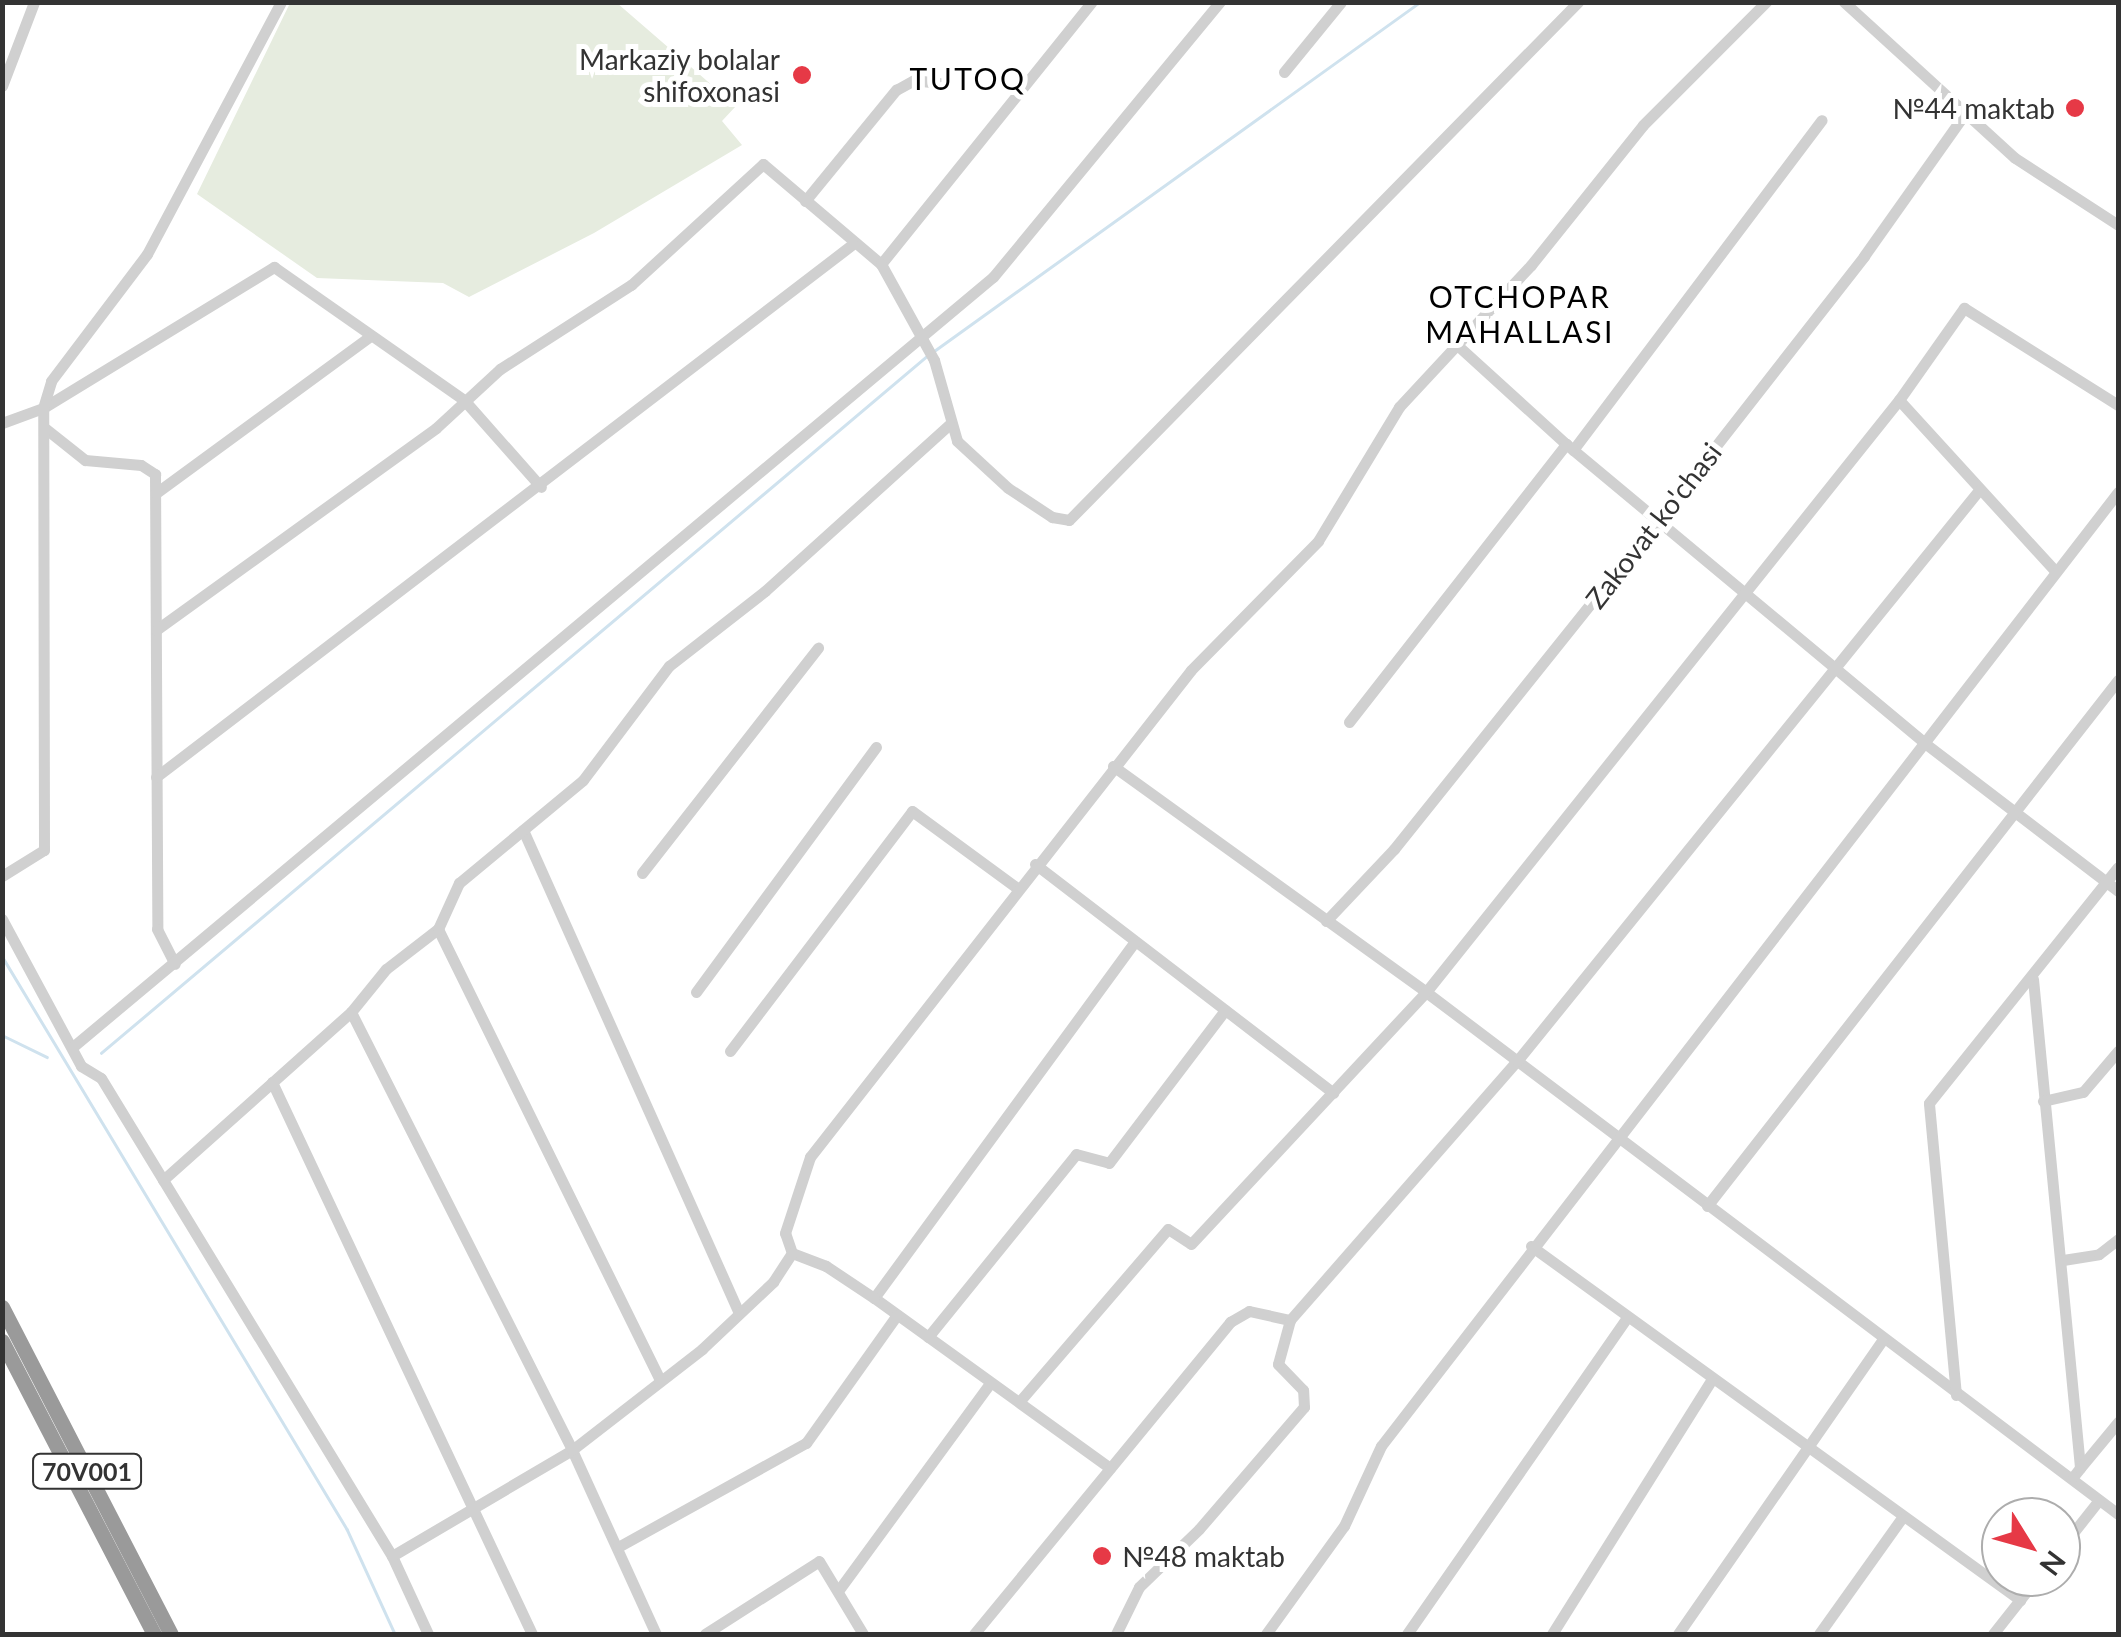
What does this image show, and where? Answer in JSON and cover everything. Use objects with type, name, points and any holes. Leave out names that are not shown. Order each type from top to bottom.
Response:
[{"type":"highway","name":"70V001","points":[[2,1307],[171,1634]]},
{"type":"highway","name":"70V001","points":[[2,1341],[154,1634]]},
{"type":"street","points":[[2,86],[34,2]]},
{"type":"street","points":[[2,876],[44,850],[43,408],[51,381],[146,254],[281,2]]},
{"type":"street","points":[[881,264],[1092,2]]},
{"type":"street","points":[[75,1044],[993,277],[1220,2]]},
{"type":"street","points":[[1284,72],[1341,2]]},
{"type":"street","points":[[156,630],[436,428],[464,400],[631,284],[763,164],[881,264],[934,360],[949,425],[957,441],[1008,488],[1052,517],[1069,520],[1578,2]]},
{"type":"street","points":[[792,1254],[785,1233],[810,1156],[1016,887],[1191,670],[1318,540],[1399,407],[1531,265],[1643,125],[1766,2]]},
{"type":"street","points":[[1844,2],[2014,158],[2118,225]]},
{"type":"street","points":[[805,201],[896,90],[914,80],[947,84]]},
{"type":"street","name":"Zakovat ko'chasi","points":[[1326,921],[1394,849],[1658,520],[1864,256],[1964,115]]},
{"type":"street","points":[[1349,722],[1570,447],[1822,120]]},
{"type":"street","points":[[156,777],[853,244]]},
{"type":"street","points":[[2,422],[43,408],[274,267],[312,288],[368,338],[464,400],[540,487]]},
{"type":"street","points":[[1019,1402],[1168,1229],[1191,1244],[1426,992],[1742,591],[1899,400],[1964,308],[2118,405]]},
{"type":"street","points":[[156,493],[368,338]]},
{"type":"street","points":[[1456,344],[1570,447],[1922,741],[2118,891]]},
{"type":"street","points":[[1899,400],[2055,571]]},
{"type":"street","points":[[164,1180],[351,1012],[386,969],[438,929],[460,883],[584,780],[669,666],[766,590],[949,425]]},
{"type":"street","points":[[46,430],[85,460],[141,466],[156,474],[157,929],[175,964]]},
{"type":"street","points":[[1116,1634],[1139,1587],[1304,1408],[1303,1390],[1278,1364],[1290,1320],[1517,1062],[1833,665],[1979,490]]},
{"type":"street","points":[[1266,1634],[1344,1526],[1381,1446],[1614,1137],[2118,492]]},
{"type":"street","points":[[642,873],[818,648]]},
{"type":"street","points":[[1707,1206],[2118,680]]},
{"type":"street","points":[[696,992],[876,747]]},
{"type":"street","points":[[1113,766],[1426,992],[1956,1395],[2076,1473],[2099,1500],[2118,1514]]},
{"type":"street","points":[[730,1051],[912,810],[1016,887]]},
{"type":"street","points":[[524,830],[738,1312]]},
{"type":"street","points":[[1034,864],[1333,1093]]},
{"type":"street","points":[[1956,1395],[1929,1103],[2033,979],[2118,867]]},
{"type":"street","points":[[2,919],[75,1044],[81,1066],[101,1078],[392,1556],[428,1634]]},
{"type":"street","points":[[438,929],[660,1380]]},
{"type":"street","points":[[874,1298],[1135,941]]},
{"type":"street","points":[[2033,979],[2062,1260],[2076,1473]]},
{"type":"street","points":[[928,1337],[1076,1154],[1109,1163],[1225,1010]]},
{"type":"street","points":[[351,1012],[572,1450],[656,1634]]},
{"type":"street","points":[[2043,1101],[2083,1092],[2118,1052]]},
{"type":"street","points":[[272,1082],[532,1634]]},
{"type":"street","points":[[2062,1260],[2099,1254],[2118,1239]]},
{"type":"street","points":[[1531,1246],[1804,1450],[2020,1600]]},
{"type":"street","points":[[392,1556],[572,1450],[738,1312],[792,1254]]},
{"type":"street","points":[[792,1254],[826,1266],[898,1314],[1110,1468]]},
{"type":"street","points":[[974,1634],[1230,1322],[1249,1311],[1290,1320]]},
{"type":"street","points":[[618,1547],[806,1443],[898,1314]]},
{"type":"street","points":[[1407,1634],[1626,1318]]},
{"type":"street","points":[[1678,1634],[1882,1340]]},
{"type":"street","points":[[1552,1634],[1712,1382]]},
{"type":"street","points":[[838,1591],[990,1383]]},
{"type":"street","points":[[2076,1473],[2118,1422]]},
{"type":"street","points":[[2081,1523],[2099,1500]]},
{"type":"street","points":[[1819,1634],[1900,1519]]},
{"type":"street","points":[[705,1634],[819,1561],[863,1634]]},
{"type":"street","points":[[1993,1634],[2022,1597]]},
{"type":"shaded area","points":[[290,3],[617,3],[736,106],[722,121],[742,145],[594,233],[469,297],[443,283],[317,278],[197,194]]},
{"type":"waterway","points":[[934,351],[1420,2]]},
{"type":"waterway","points":[[101,1053],[927,356]]},
{"type":"waterway","points":[[2,956],[347,1529],[395,1634]]},
{"type":"waterway","points":[[2,1035],[47,1057]]},
{"type":"place","name":"Markaziy bolalar shifoxonasi","points":[[802,75]]},
{"type":"place","name":"№44 maktab","points":[[2075,108]]},
{"type":"place","name":"№48 maktab","points":[[1102,1556]]},
{"type":"district","name":"TUTOQ","points":[[968,78]]},
{"type":"district","name":"OTCHOPAR MAHALLASI","points":[[1520,313]]}]
